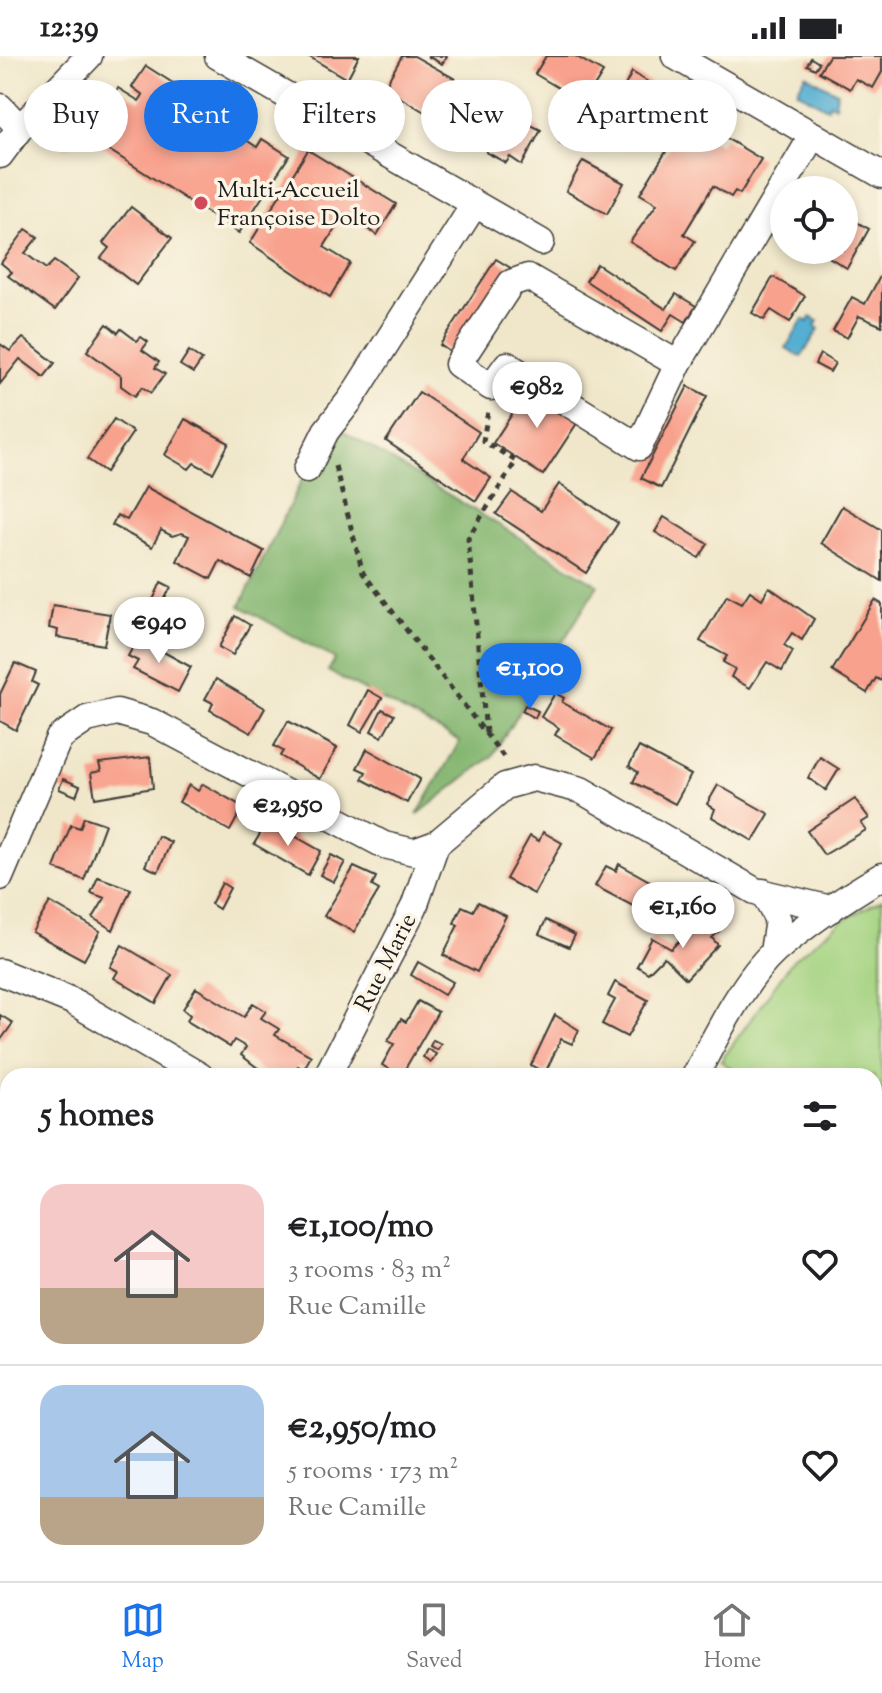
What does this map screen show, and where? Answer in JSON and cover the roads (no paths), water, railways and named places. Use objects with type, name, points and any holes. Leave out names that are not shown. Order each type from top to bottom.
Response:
[{"type":"street","points":[[0,155],[20,128],[89,56]]},
{"type":"street","points":[[218,56],[541,242]]},
{"type":"street","points":[[675,56],[882,175]]},
{"type":"street","points":[[0,107],[20,128]]},
{"type":"street","points":[[678,364],[528,277],[511,283],[458,364],[491,387],[507,365],[639,447],[678,364],[813,135]]},
{"type":"street","points":[[307,469],[326,431],[351,399],[474,205]]},
{"type":"street","points":[[0,877],[59,738],[87,719],[117,712],[152,722],[384,845],[414,852],[436,844],[505,786],[534,778],[581,790],[763,892],[831,909]]},
{"type":"street","name":"Rue Marie","points":[[331,1068],[414,907],[436,844]]},
{"type":"street","points":[[700,1068],[740,999],[773,952],[882,876]]},
{"type":"street","points":[[763,892],[778,920],[773,952]]},
{"type":"street","points":[[0,972],[72,1001],[186,1068]]},
{"type":"water","points":[[806,75],[837,92],[835,106],[830,103],[827,108],[797,91]]},
{"type":"water","points":[[811,317],[818,321],[815,326],[819,329],[801,357],[786,348],[803,319],[808,322]]},
{"type":"place","name":"Multi-Accueil Françoise Dolto","points":[[201,203]]}]
